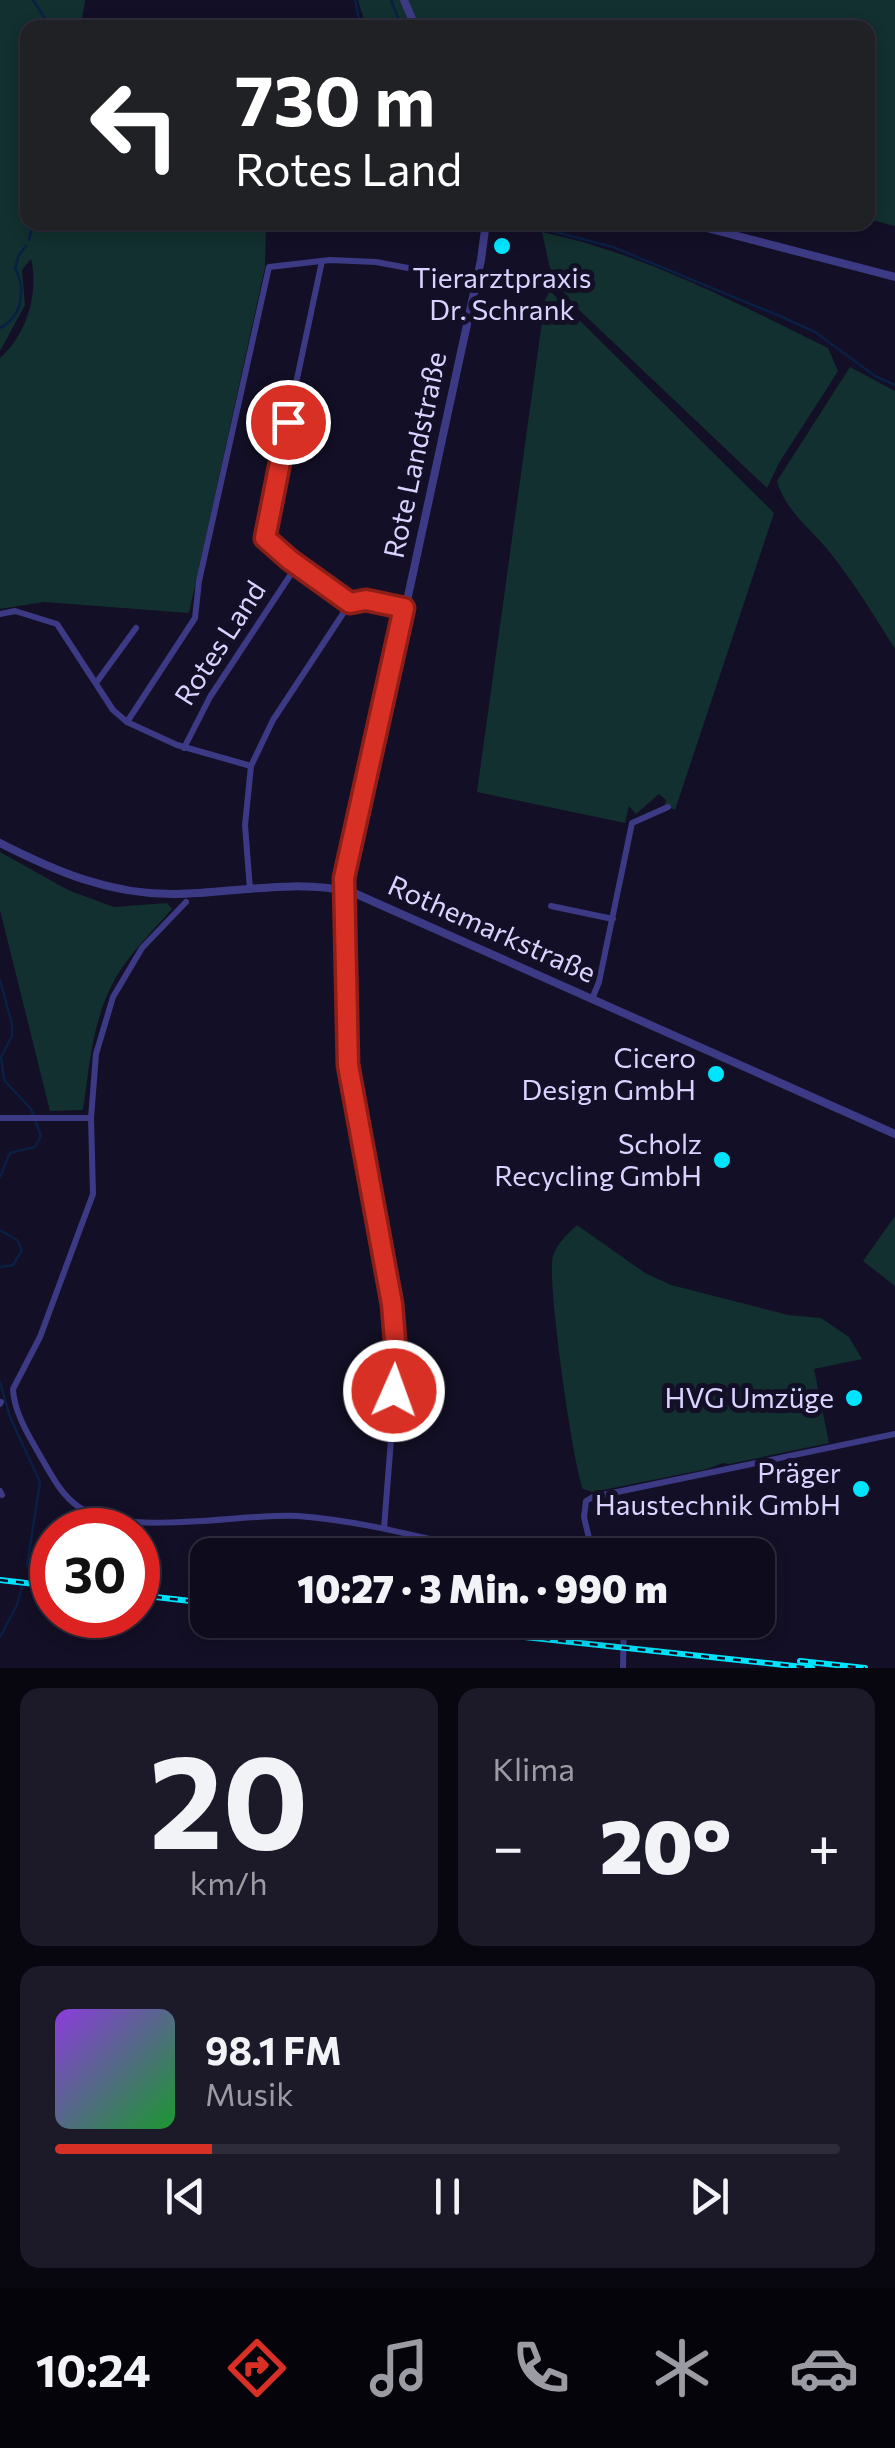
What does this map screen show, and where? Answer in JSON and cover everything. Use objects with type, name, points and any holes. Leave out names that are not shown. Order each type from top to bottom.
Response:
[{"type":"street","name":"Rote Landstraße","points":[[384,1528],[394,1327],[348,1065],[344,890],[485,230]]},
{"type":"street","points":[[715,230],[895,277]]},
{"type":"street","points":[[127,722],[196,613],[269,268],[322,261],[409,266],[477,280]]},
{"type":"street","name":"Rotes Land","points":[[322,261],[264,530],[268,542],[350,603]]},
{"type":"street","name":"Rotes Land","points":[[184,748],[224,676],[298,565]]},
{"type":"street","points":[[250,890],[245,825],[251,766],[272,720],[350,603],[366,600],[404,608]]},
{"type":"street","points":[[0,614],[14,611],[57,624],[113,710],[127,722],[184,748],[251,766]]},
{"type":"street","points":[[96,683],[136,628]]},
{"type":"street","points":[[592,999],[598,988],[632,823],[668,807]]},
{"type":"street","name":"Rothemarkstraße","points":[[0,842],[70,876],[123,890],[174,894],[344,890],[895,1134]]},
{"type":"street","points":[[186,902],[142,948],[112,997],[96,1054],[91,1118],[93,1194],[40,1337],[13,1394],[26,1428],[58,1485],[73,1503],[94,1515],[140,1522],[297,1516],[427,1538]]},
{"type":"street","points":[[551,906],[613,920]]},
{"type":"street","points":[[0,1118],[91,1118]]},
{"type":"street","points":[[589,1538],[583,1510],[586,1501],[597,1495],[895,1434]]},
{"type":"street","points":[[623,1668],[624,1638]]},
{"type":"green space","points":[[0,0],[85,0],[82,20],[20,20],[20,230],[266,230],[265,267],[189,613],[44,602],[0,609],[0,358],[17,337],[29,312],[31,259],[22,270],[25,305],[0,351]]},
{"type":"green space","points":[[358,0],[895,0],[895,226],[875,221],[875,20],[364,20]]},
{"type":"green space","points":[[542,232],[653,266],[828,348],[838,371],[767,488],[574,305],[552,277]]},
{"type":"green space","points":[[550,291],[774,513],[675,810],[665,805],[666,800],[659,794],[636,814],[629,806],[625,823],[477,792],[545,300]]},
{"type":"green space","points":[[850,367],[895,391],[895,649],[837,562],[792,510],[777,481]]},
{"type":"green space","points":[[0,852],[68,890],[114,907],[167,903],[172,909],[130,957],[110,989],[95,1033],[83,1110],[50,1111],[0,910]]},
{"type":"green space","points":[[895,1216],[895,1286],[863,1261]]},
{"type":"green space","points":[[577,1225],[645,1273],[671,1285],[788,1315],[821,1318],[849,1337],[862,1359],[814,1369],[829,1443],[593,1492],[583,1489],[562,1371],[552,1271],[557,1247]]},
{"type":"waterway","points":[[33,0],[46,20]]},
{"type":"waterway","points":[[355,0],[359,20]]},
{"type":"waterway","points":[[391,0],[399,20]]},
{"type":"waterway","points":[[29,240],[31,230]]},
{"type":"waterway","points":[[548,230],[613,247],[782,317],[815,332],[875,376],[895,385]]},
{"type":"waterway","points":[[0,328],[18,309],[21,285],[15,268],[26,246]]},
{"type":"waterway","points":[[0,980],[12,1024],[12,1036],[1,1057],[4,1080],[31,1109],[41,1136],[35,1147],[10,1153],[0,1177]]},
{"type":"waterway","points":[[0,1230],[17,1240],[22,1250],[13,1265],[0,1267]]},
{"type":"waterway","points":[[0,1382],[10,1417],[40,1482],[27,1566]]},
{"type":"waterway","points":[[0,1637],[22,1586]]},
{"type":"railway","points":[[0,1580],[30,1583]]},
{"type":"railway","points":[[160,1598],[190,1601]]},
{"type":"railway","points":[[534,1638],[812,1668]]},
{"type":"railway","points":[[800,1661],[865,1668]]},
{"type":"place","name":"Tierarztpraxis Dr. Schrank","points":[[502,246]]},
{"type":"place","name":"Cicero Design GmbH","points":[[716,1074]]},
{"type":"place","name":"Scholz Recycling GmbH","points":[[722,1160]]},
{"type":"place","name":"HVG Umzüge","points":[[854,1398]]},
{"type":"place","name":"Präger Haustechnik GmbH","points":[[861,1489]]},
{"type":"route","points":[[288,422],[265,538],[350,603],[366,600],[404,608],[344,878],[343,908],[348,1065],[392,1304],[394,1391]]}]
